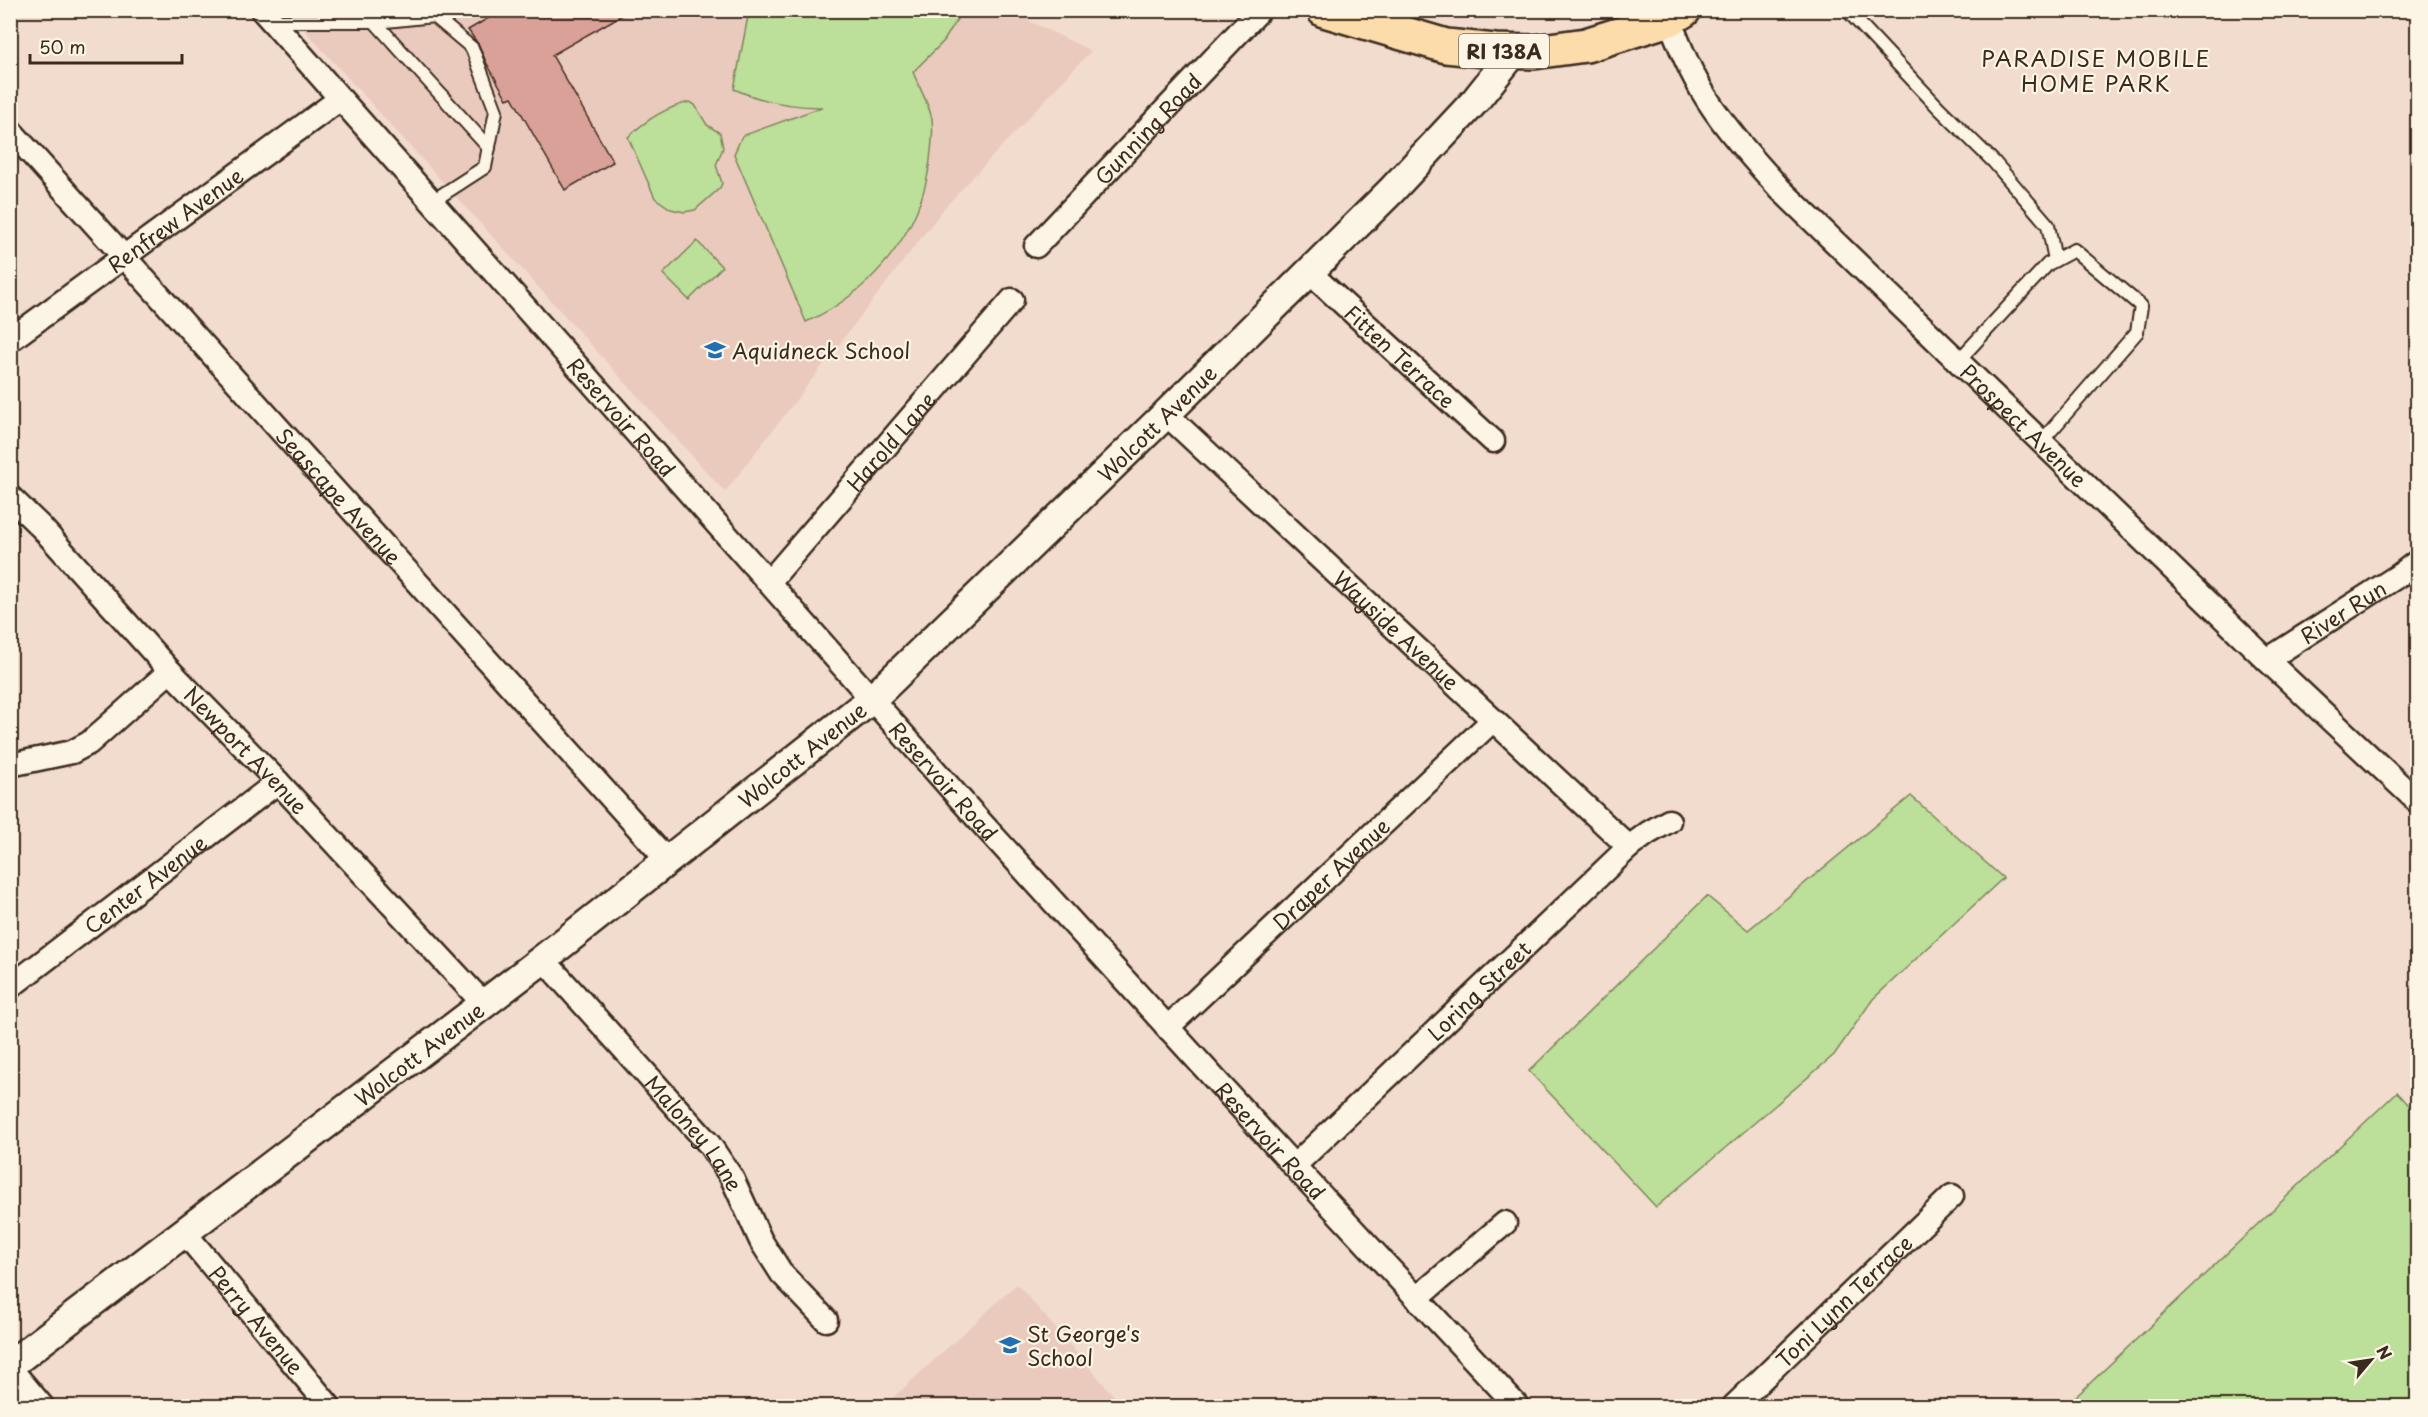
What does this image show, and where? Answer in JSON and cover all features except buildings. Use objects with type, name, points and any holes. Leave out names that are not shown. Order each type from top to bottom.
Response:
[{"type":"main road","name":"RI 138A","points":[[1324,10],[1446,46],[1514,52],[1534,52],[1586,45],[1676,15]]},
{"type":"street","name":"Gunning Road","points":[[1036,246],[1260,10]]},
{"type":"street","name":"Prospect Avenue","points":[[1676,15],[1687,63],[1707,99],[1780,190],[2267,660],[2418,802]]},
{"type":"street","name":"Reservoir Road","points":[[266,16],[977,818],[1167,1028],[1517,1407]]},
{"type":"street","name":"Wolcott Avenue","points":[[10,1366],[543,958],[873,698],[1166,414],[1406,175],[1474,101],[1514,52]]},
{"type":"street","name":"Renfrew Avenue","points":[[10,340],[340,99]]},
{"type":"street","name":"Seascape Avenue","points":[[10,130],[668,861]]},
{"type":"street","name":"Fitten Terrace","points":[[1309,272],[1493,441]]},
{"type":"street","name":"Harold Lane","points":[[769,582],[1012,300]]},
{"type":"street","name":"Wayside Avenue","points":[[1166,414],[1629,848]]},
{"type":"street","name":"Newport Avenue","points":[[10,497],[41,527],[170,671],[278,782],[483,1003]]},
{"type":"street","name":"River Run","points":[[2267,660],[2418,561]]},
{"type":"street","points":[[10,765],[72,752],[89,742],[170,671]]},
{"type":"street","name":"Draper Avenue","points":[[1167,1028],[1493,720]]},
{"type":"street","name":"Center Avenue","points":[[10,987],[278,782]]},
{"type":"street","name":"Loring Street","points":[[1294,1166],[1629,848],[1648,833],[1669,821]]},
{"type":"street","name":"Maloney Lane","points":[[543,958],[709,1144],[732,1178],[761,1241],[782,1274],[826,1320]]},
{"type":"street","name":"Toni Lynn Terrace","points":[[1734,1407],[1952,1196]]},
{"type":"street","points":[[1417,1298],[1505,1223]]},
{"type":"street","name":"Perry Avenue","points":[[184,1232],[329,1407]]},
{"type":"street","points":[[10,1366],[42,1407]]},
{"type":"lane","points":[[1847,10],[1994,162],[2048,225],[2055,260]]},
{"type":"lane","points":[[266,16],[375,22],[434,16],[472,48],[496,111],[485,167],[431,202]]},
{"type":"lane","points":[[375,22],[489,148]]},
{"type":"lane","points":[[1958,361],[2048,264],[2074,250],[2141,306],[2137,332],[2041,442]]},
{"type":"shaded area","name":"Aquidneck School","points":[[287,11],[1009,11],[1091,51],[945,207],[725,492]]},
{"type":"shaded area","name":"St George's School","points":[[1017,1284],[1123,1406],[884,1406]]},
{"type":"green space","points":[[749,11],[962,11],[944,41],[913,72],[929,107],[933,130],[925,187],[904,236],[889,258],[852,295],[806,322],[734,154],[742,136],[822,107],[777,103],[734,89]]},
{"type":"green space","points":[[690,102],[695,105],[707,125],[720,133],[723,148],[716,165],[722,183],[720,188],[695,210],[684,212],[671,209],[655,198],[628,137],[657,115]]},
{"type":"green space","points":[[697,241],[722,267],[689,300],[663,274]]},
{"type":"green space","points":[[1911,796],[2003,878],[1873,999],[1834,1055],[1656,1207],[1529,1071],[1707,896],[1748,930]]},
{"type":"green space","points":[[2397,1092],[2417,1114],[2417,1406],[2066,1406]]},
{"type":"place","name":"Aquidneck School","points":[[715,350]]},
{"type":"place","name":"St George's School","points":[[1010,1345]]},
{"type":"district","name":"PARADISE MOBILE HOME PARK","points":[[2096,70]]}]
